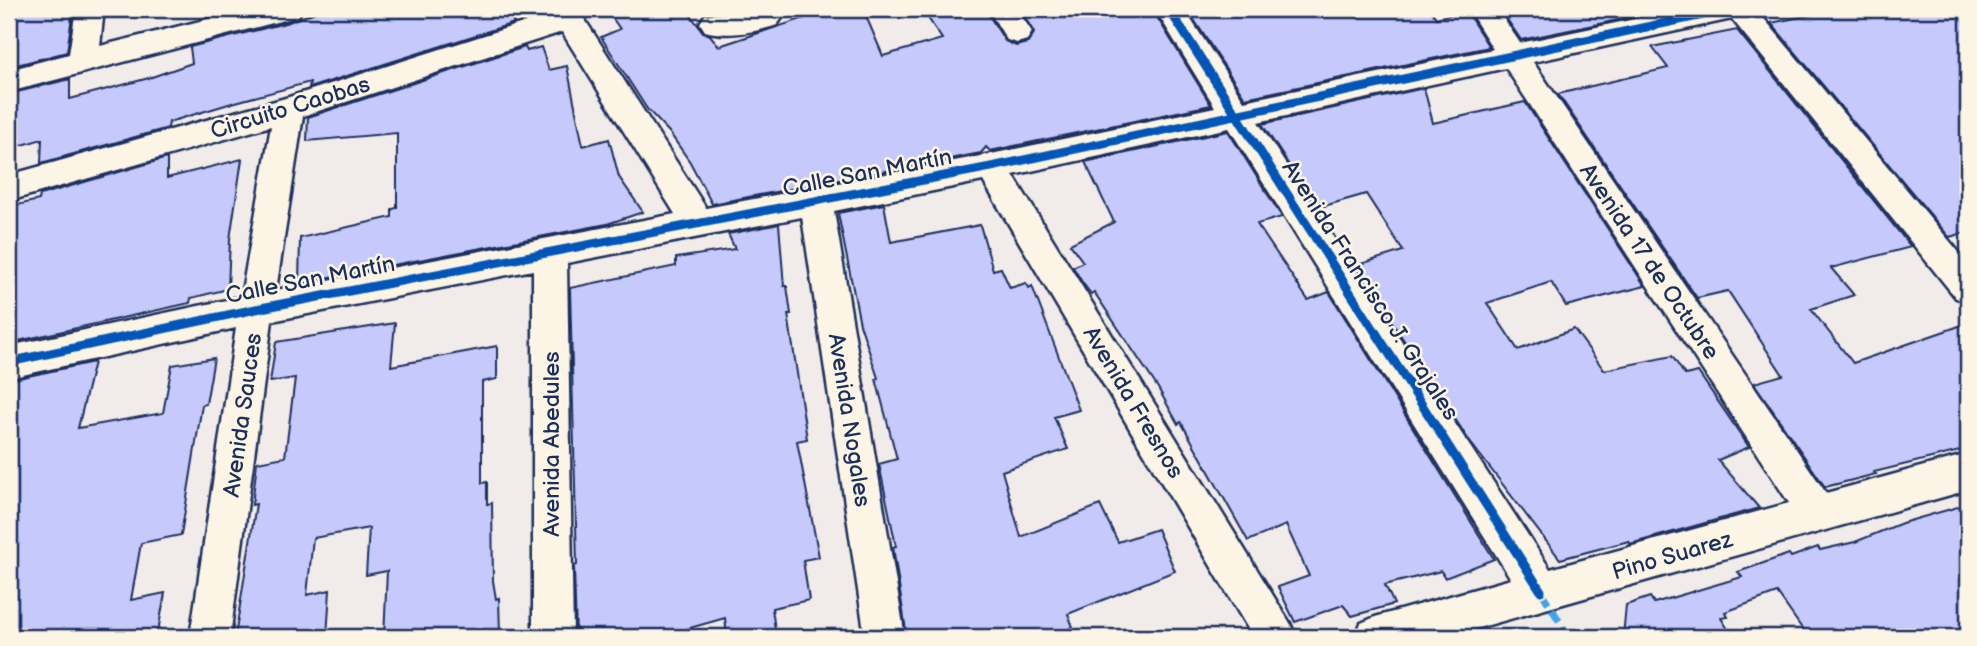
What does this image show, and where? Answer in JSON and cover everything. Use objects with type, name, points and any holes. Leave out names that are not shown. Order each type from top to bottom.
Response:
[{"type":"street","points":[[83,61],[90,9]]},
{"type":"street","name":"Avenida Francisco J. Grajales","points":[[1169,9],[1541,591]]},
{"type":"street","name":"Avenida 17 de Octubre","points":[[1482,9],[1818,514]]},
{"type":"street","name":"Calle San Martín","points":[[9,362],[256,309],[991,167],[1512,53],[1731,9]]},
{"type":"street","points":[[1740,9],[1968,288]]},
{"type":"street","points":[[9,81],[282,10]]},
{"type":"street","points":[[566,14],[697,222]]},
{"type":"street","name":"Circuito Caobas","points":[[9,188],[289,109],[566,14]]},
{"type":"street","points":[[717,25],[767,18]]},
{"type":"street","name":"Avenida Sauces","points":[[210,637],[256,309],[289,109]]},
{"type":"street","name":"Avenida Fresnos","points":[[991,167],[1276,637]]},
{"type":"street","name":"Avenida Nogales","points":[[816,202],[885,637]]},
{"type":"street","name":"Avenida Abedules","points":[[550,251],[552,637]]},
{"type":"street","name":"Pino Suarez","points":[[1375,637],[1968,472]]},
{"type":"building","points":[[9,9],[73,9],[67,52],[9,67]]},
{"type":"building","points":[[323,9],[507,9],[514,23],[309,88],[310,82],[232,103],[169,122],[168,128],[41,163],[42,139],[9,149],[9,94],[70,79],[70,99],[149,78],[192,63],[190,47],[289,22]]},
{"type":"building","points":[[606,9],[686,9],[703,32],[710,35],[719,46],[832,9],[863,9],[883,56],[942,39],[922,9],[985,9],[1005,41],[1016,46],[1028,43],[1034,33],[1020,9],[1152,9],[1211,105],[990,151],[986,147],[981,153],[712,204],[690,162],[669,132],[647,109],[601,37],[620,29]]},
{"type":"building","points":[[1187,9],[1430,9],[1436,18],[1466,11],[1489,47],[1245,98]]},
{"type":"building","points":[[1500,9],[1641,9],[1642,15],[1521,40]]},
{"type":"building","points":[[1840,9],[1968,9],[1968,232],[1949,237],[1771,23]]},
{"type":"building","points":[[1737,30],[1911,247],[1831,268],[1854,295],[1811,309],[1853,363],[1968,323],[1968,449],[1825,487],[1754,383],[1783,375],[1728,291],[1697,298],[1558,94],[1668,68],[1652,47]]},
{"type":"building","points":[[525,47],[527,51],[541,47],[549,70],[567,66],[583,146],[609,139],[619,177],[643,212],[607,224],[299,283],[300,238],[392,217],[392,209],[397,208],[397,133],[307,141],[308,117]]},
{"type":"building","points":[[1424,88],[1433,123],[1525,102],[1645,286],[1566,306],[1551,282],[1487,303],[1518,350],[1574,329],[1604,370],[1672,356],[1685,375],[1698,372],[1749,447],[1718,460],[1759,508],[1630,544],[1629,541],[1560,559],[1470,442],[1364,279],[1357,265],[1403,251],[1366,194],[1317,208],[1262,124]]},
{"type":"building","points":[[1228,131],[1282,217],[1257,224],[1308,300],[1329,292],[1494,559],[1445,578],[1441,571],[1385,585],[1394,604],[1352,616],[1343,605],[1295,622],[1278,587],[1309,576],[1286,525],[1248,541],[1181,422],[1178,424],[1158,388],[1094,292],[1091,294],[1082,282],[1073,267],[1083,262],[1070,244],[1114,222],[1085,162]]},
{"type":"building","points":[[167,158],[167,178],[242,159],[230,239],[228,289],[191,298],[190,303],[9,343],[9,207],[39,200],[40,195]]},
{"type":"building","points":[[884,204],[891,242],[980,225],[993,270],[1001,268],[1010,288],[1026,283],[1029,288],[1032,286],[1079,410],[1054,417],[1068,449],[1002,471],[1021,537],[1100,505],[1118,542],[1157,529],[1175,571],[1068,614],[1073,627],[1050,637],[907,637],[893,547],[896,546],[879,464],[897,459],[876,379],[878,378],[860,324],[838,213]]},
{"type":"building","points":[[779,224],[784,286],[787,286],[791,314],[788,314],[807,439],[797,441],[819,557],[803,560],[809,600],[772,608],[776,637],[727,637],[725,618],[658,637],[576,637],[574,566],[577,565],[570,288],[676,266],[676,258],[735,249],[728,234]]},
{"type":"building","points":[[395,323],[391,366],[497,346],[497,379],[482,382],[482,483],[487,482],[487,504],[492,503],[493,581],[496,599],[499,598],[500,637],[384,637],[387,571],[366,575],[369,528],[313,538],[307,595],[330,590],[327,637],[235,637],[256,504],[252,505],[257,462],[285,457],[295,378],[270,382],[276,342]]},
{"type":"building","points":[[214,358],[206,404],[202,405],[181,535],[141,543],[131,600],[165,593],[157,637],[9,637],[9,380],[94,362],[78,428],[163,413],[172,365]]},
{"type":"building","points":[[1968,504],[1968,637],[1808,637],[1777,593],[1725,612],[1728,617],[1721,618],[1733,637],[1623,637],[1626,605],[1650,597],[1654,603],[1742,577],[1738,572],[1789,554],[1791,557],[1818,547],[1820,550],[1855,542],[1902,523]]},
{"type":"marked path","points":[[1541,591],[1569,637]]},
{"type":"cycle path","points":[[1169,9],[1541,591]]},
{"type":"cycle path","points":[[9,362],[256,309],[991,167],[1731,9]]}]
